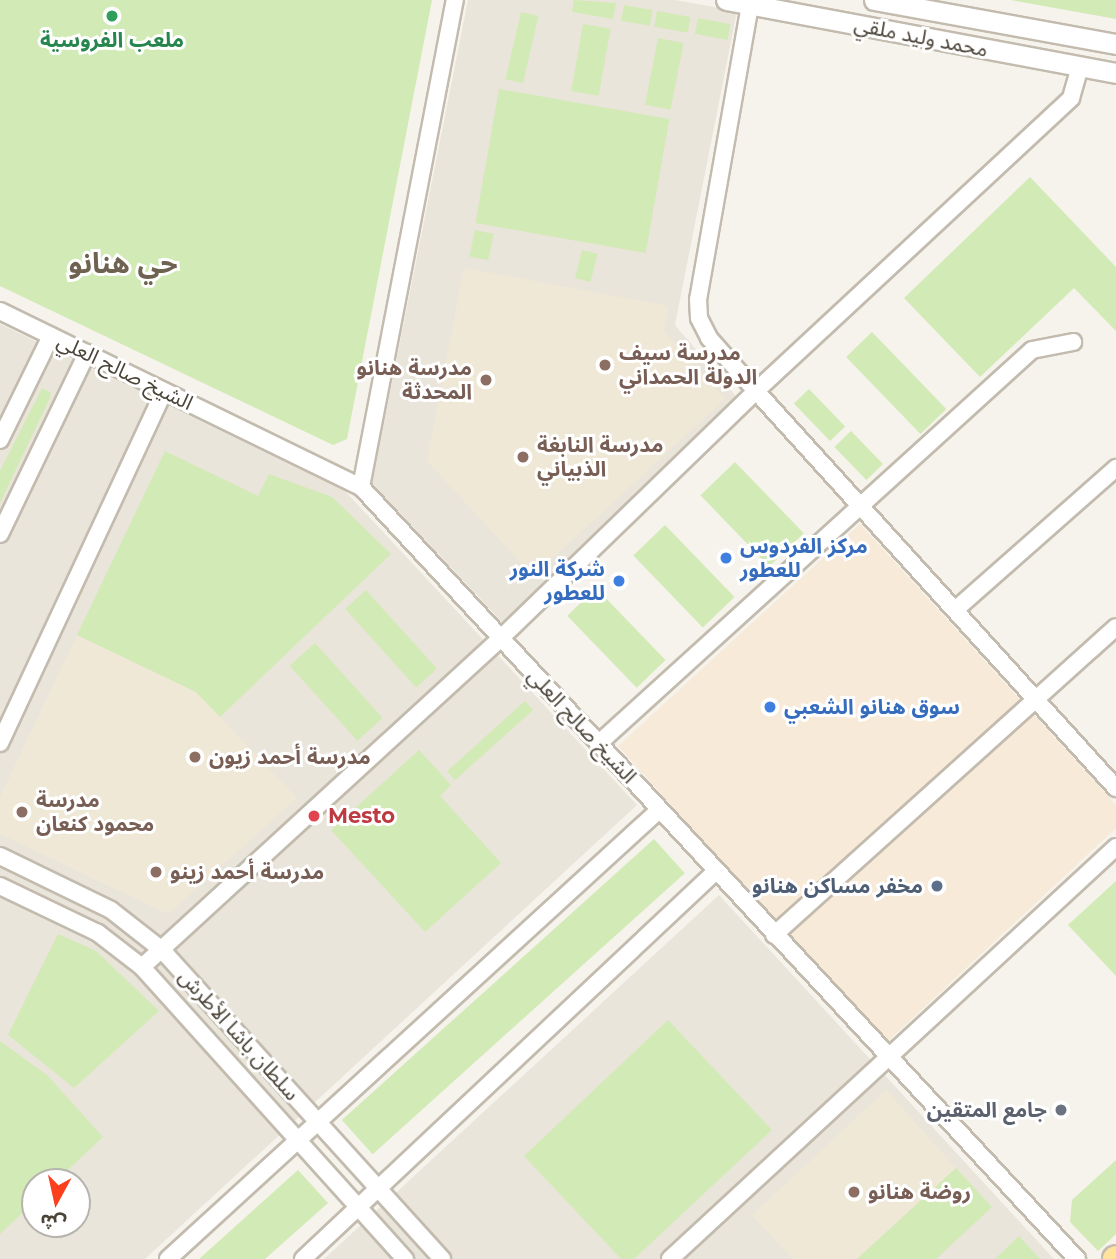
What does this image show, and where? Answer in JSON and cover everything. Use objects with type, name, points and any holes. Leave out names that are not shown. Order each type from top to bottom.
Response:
[{"type":"street","points":[[361,487],[455,0]]},
{"type":"street","name":"محمد وليد ملقي","points":[[726,0],[1116,73]]},
{"type":"street","name":"محمد وليد ملقي","points":[[874,0],[1116,44]]},
{"type":"street","points":[[750,5],[698,299],[699,318],[709,338],[756,391],[1116,788]]},
{"type":"street","points":[[142,967],[501,638],[756,391],[1071,99],[1080,67]]},
{"type":"street","name":"الشيخ صالح العلي","points":[[0,311],[361,487],[887,1059],[1077,1259]]},
{"type":"street","points":[[0,440],[51,336]]},
{"type":"street","points":[[598,744],[1032,350],[1073,342]]},
{"type":"street","points":[[0,534],[87,353]]},
{"type":"street","points":[[0,743],[164,391]]},
{"type":"street","points":[[955,610],[1116,468]]},
{"type":"street","points":[[774,935],[1116,626]]},
{"type":"street","points":[[168,1259],[659,810]]},
{"type":"street","points":[[670,1259],[1116,847]]},
{"type":"street","name":"سلطان باشا الأطرش","points":[[0,856],[111,910],[162,950],[442,1259]]},
{"type":"street","points":[[303,1259],[716,871]]},
{"type":"street","name":"سلطان باشا الأطرش","points":[[0,886],[98,933],[142,967],[405,1259]]},
{"type":"shaded area","points":[[468,0],[675,0],[737,11],[675,325],[740,401],[502,622],[372,483]]},
{"type":"shaded area","points":[[464,268],[668,306],[664,331],[725,399],[533,576],[427,461]]},
{"type":"shaded area","points":[[0,324],[345,491],[637,805],[145,1259],[0,1259]]},
{"type":"shaded area","points":[[860,524],[1116,805],[1116,828],[886,1043],[618,746]]},
{"type":"shaded area","points":[[77,635],[196,692],[297,798],[168,914],[0,834],[0,797]]},
{"type":"shaded area","points":[[719,895],[1054,1259],[324,1259]]},
{"type":"shaded area","name":"روضة هنانو","points":[[886,1090],[956,1168],[857,1259],[793,1259],[752,1215]]},
{"type":"green space","points":[[0,0],[432,0],[347,439],[333,445],[0,286]]},
{"type":"green space","points":[[574,0],[616,3],[613,19],[572,12]]},
{"type":"green space","points":[[1011,0],[1116,0],[1116,19]]},
{"type":"green space","points":[[624,5],[653,10],[650,26],[621,21]]},
{"type":"green space","points":[[657,11],[690,17],[688,33],[654,27]]},
{"type":"green space","points":[[521,12],[539,16],[523,83],[505,79]]},
{"type":"green space","points":[[698,18],[730,24],[727,40],[695,34]]},
{"type":"green space","points":[[583,24],[611,29],[599,96],[571,91]]},
{"type":"green space","points":[[658,38],[684,43],[671,110],[645,105]]},
{"type":"green space","points":[[499,89],[669,119],[646,253],[475,223]]},
{"type":"green space","points":[[1030,177],[1116,267],[1116,331],[1074,288],[980,377],[904,298]]},
{"type":"green space","points":[[475,230],[494,234],[488,260],[469,256]]},
{"type":"green space","points":[[582,250],[598,254],[591,282],[575,278]]},
{"type":"green space","points":[[872,332],[946,409],[920,434],[846,357]]},
{"type":"green space","points":[[42,388],[51,393],[50,398],[0,503],[0,471]]},
{"type":"green space","points":[[809,389],[845,426],[830,441],[794,404]]},
{"type":"green space","points":[[851,431],[883,464],[866,480],[834,447]]},
{"type":"green space","points":[[165,451],[258,496],[269,474],[332,497],[391,554],[220,717],[196,692],[77,635]]},
{"type":"green space","points":[[735,462],[804,533],[769,567],[700,495]]},
{"type":"green space","points":[[665,525],[734,597],[703,627],[633,556]]},
{"type":"green space","points":[[596,588],[665,660],[637,688],[567,616]]},
{"type":"green space","points":[[366,590],[437,669],[416,688],[345,609]]},
{"type":"green space","points":[[315,643],[383,718],[357,741],[290,666]]},
{"type":"green space","points":[[525,701],[533,710],[455,780],[447,771]]},
{"type":"green space","points":[[419,750],[451,785],[440,796],[501,863],[425,932],[331,830]]},
{"type":"green space","points":[[654,839],[685,873],[373,1154],[342,1120]]},
{"type":"green space","points":[[1116,881],[1116,976],[1068,925]]},
{"type":"green space","points":[[58,934],[96,951],[159,1011],[74,1088],[8,1035]]},
{"type":"green space","points":[[668,1020],[772,1130],[634,1259],[621,1259],[524,1156]]},
{"type":"green space","points":[[0,1041],[47,1075],[103,1137],[70,1168],[21,1168],[21,1214],[0,1234]]},
{"type":"green space","points":[[1116,1160],[1116,1234],[1098,1251],[1070,1222],[1072,1200]]},
{"type":"green space","points":[[956,1168],[992,1207],[936,1259],[857,1259]]},
{"type":"green space","points":[[298,1170],[328,1203],[265,1259],[199,1259]]},
{"type":"green space","points":[[1019,1236],[1040,1259],[995,1259]]},
{"type":"place","name":"ملعب الفروسية","points":[[112,16]]},
{"type":"place","name":"مدرسة سيف الدولة الحمداني","points":[[605,365]]},
{"type":"place","name":"مدرسة هنانو المحدثة","points":[[486,380]]},
{"type":"place","name":"مدرسة النابغة الذبياني","points":[[523,457]]},
{"type":"place","name":"مركز الفردوس للعطور","points":[[726,558]]},
{"type":"place","name":"شركة النور للعطور","points":[[619,581]]},
{"type":"place","name":"سوق هنانو الشعبي","points":[[770,707]]},
{"type":"place","name":"مدرسة أحمد زيون","points":[[195,757]]},
{"type":"place","name":"مدرسة محمود كنعان","points":[[22,812]]},
{"type":"place","name":"Mesto","points":[[314,816]]},
{"type":"place","name":"مدرسة أحمد زينو","points":[[156,872]]},
{"type":"place","name":"مخفر مساكن هنانو","points":[[937,886]]},
{"type":"place","name":"جامع المتقين","points":[[1061,1110]]},
{"type":"place","name":"روضة هنانو","points":[[854,1192]]},
{"type":"district","name":"حي هنانو","points":[[123,263]]}]
